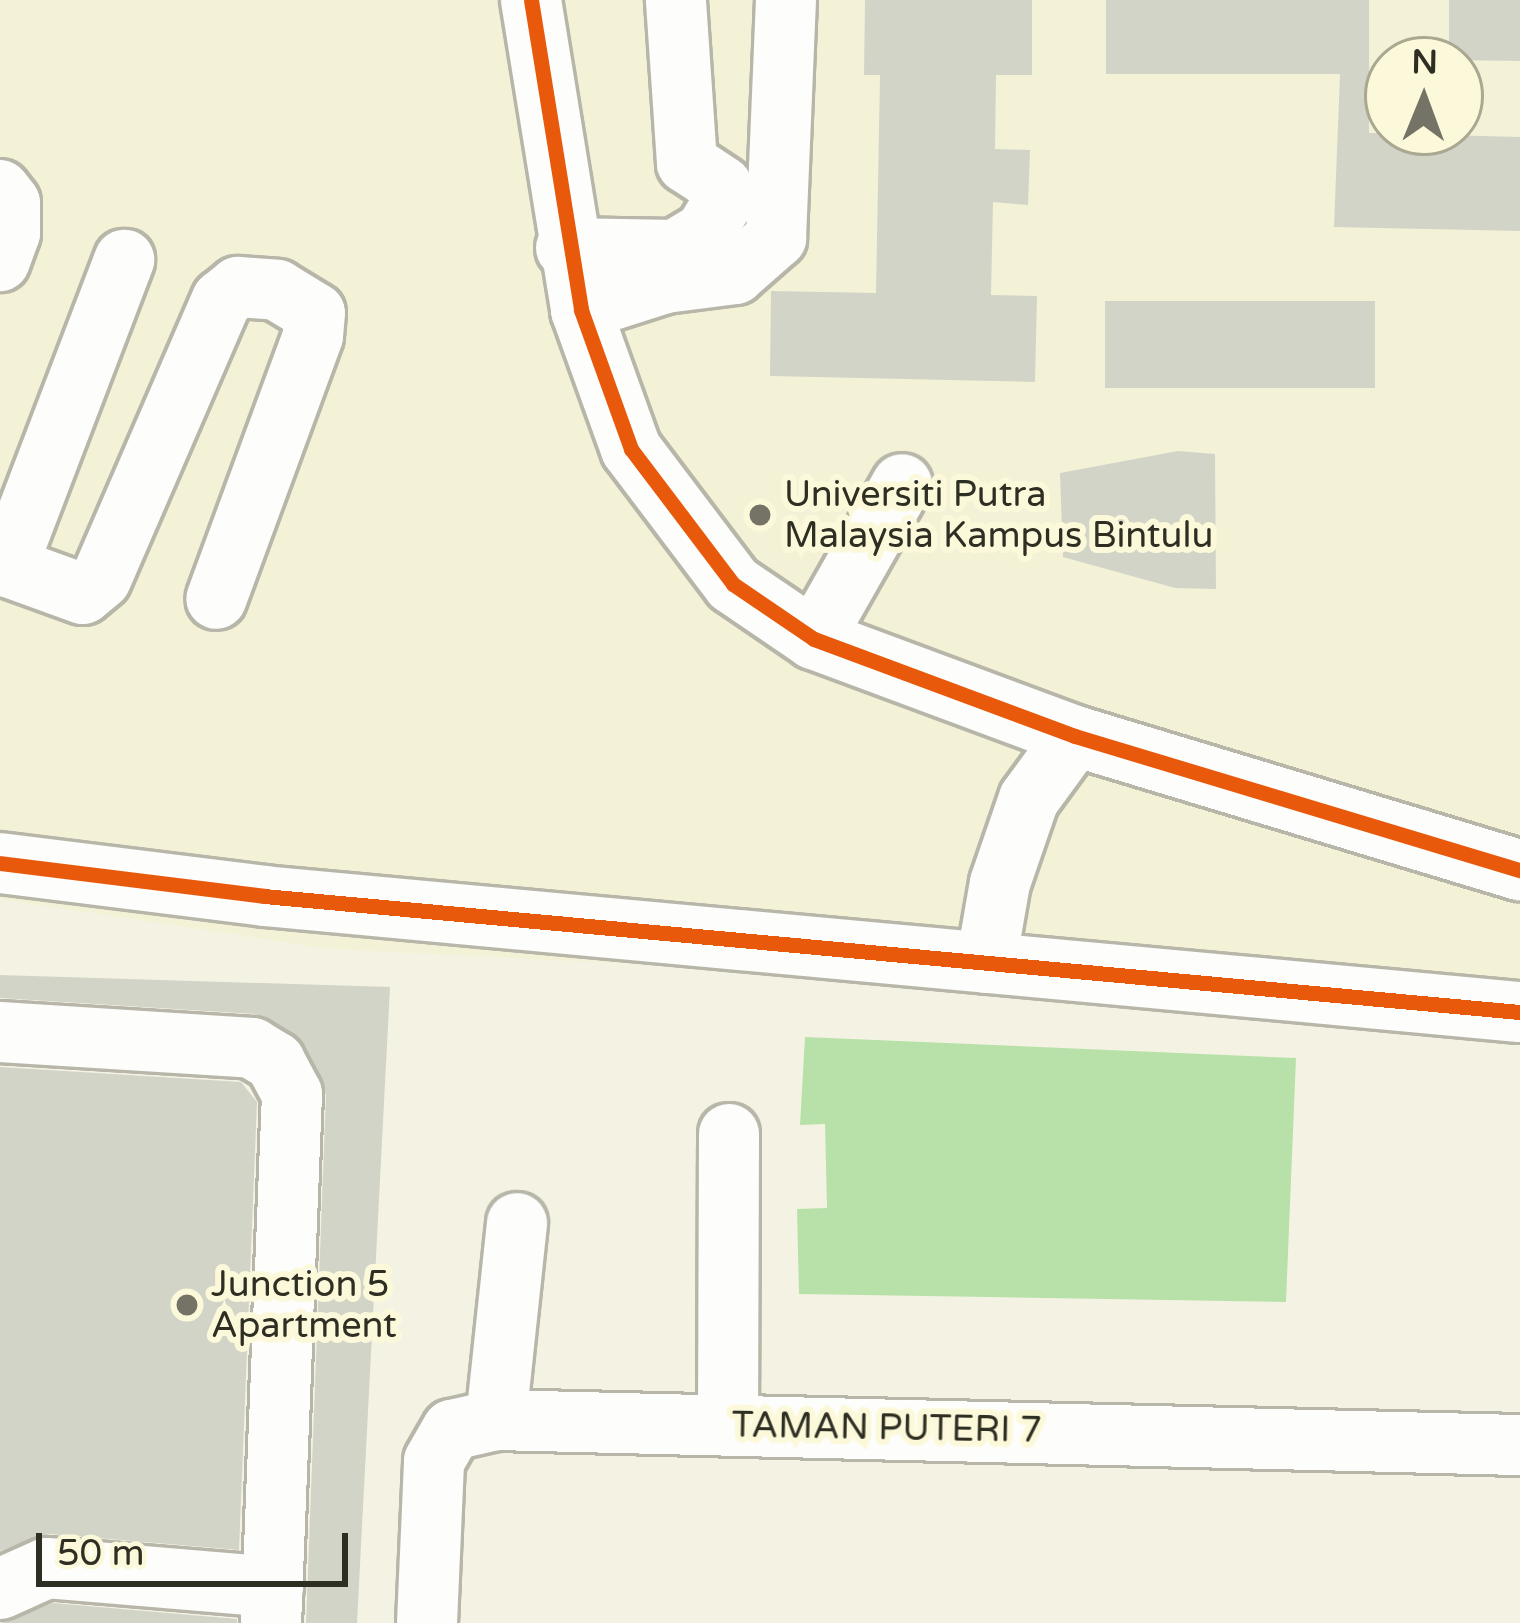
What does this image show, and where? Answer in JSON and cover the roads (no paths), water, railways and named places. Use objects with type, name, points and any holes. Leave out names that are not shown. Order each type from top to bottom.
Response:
[{"type":"street","points":[[531,0],[566,248],[581,310],[631,449],[733,584],[814,639],[1075,736],[1520,870]]},
{"type":"street","points":[[676,0],[687,163],[722,186],[781,193]]},
{"type":"street","points":[[581,310],[665,284],[735,274],[776,238],[786,0]]},
{"type":"street","points":[[566,248],[675,250],[705,232],[725,199],[722,186]]},
{"type":"street","points":[[0,190],[10,203],[10,232],[0,261]]},
{"type":"street","points":[[124,260],[3,565],[83,594],[101,579],[222,300],[238,287],[277,290],[315,313],[313,336],[216,599]]},
{"type":"street","points":[[814,639],[902,484]]},
{"type":"street","points":[[986,963],[1000,883],[1029,799],[1075,736]]},
{"type":"street","points":[[0,863],[1520,1012]]},
{"type":"street","points":[[0,1032],[252,1048],[275,1062],[292,1094],[272,1605],[47,1568],[0,1589]]},
{"type":"street","points":[[728,1424],[729,1134]]},
{"type":"street","points":[[496,1420],[517,1223]]},
{"type":"street","name":"TAMAN PUTERI 7","points":[[427,1623],[434,1461],[452,1430],[496,1420],[1520,1445]]},
{"type":"place","name":"Universiti Putra Malaysia Kampus Bintulu","points":[[760,515]]},
{"type":"place","name":"Junction 5 Apartment","points":[[187,1305]]}]
